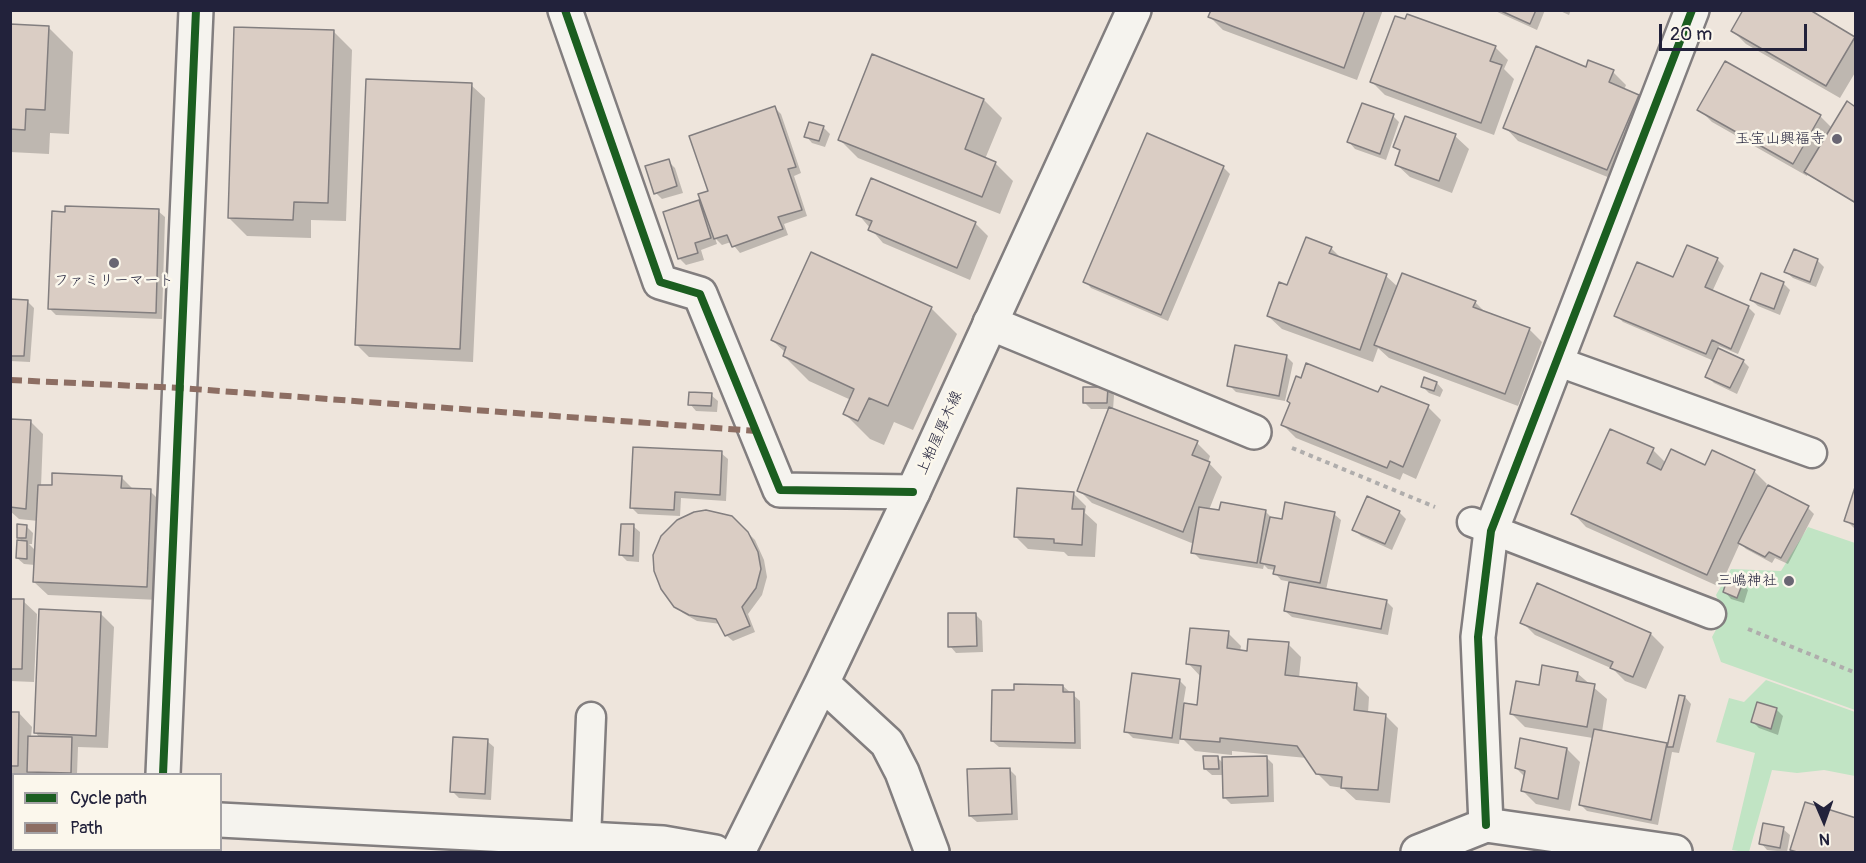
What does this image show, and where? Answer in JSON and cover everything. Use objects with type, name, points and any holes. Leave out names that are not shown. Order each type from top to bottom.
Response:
[{"type":"street","points":[[164,773],[196,10]]},
{"type":"street","points":[[565,10],[660,282],[700,294],[780,490],[913,492]]},
{"type":"street","name":"上粕屋厚木線","points":[[738,852],[913,492],[1134,10]]},
{"type":"street","points":[[1486,825],[1478,637],[1481,526],[1557,361],[1692,10]]},
{"type":"street","points":[[990,323],[1254,432]]},
{"type":"street","points":[[822,683],[887,743],[902,772],[932,852]]},
{"type":"street","points":[[222,820],[663,843],[715,852]]},
{"type":"street","points":[[1418,852],[1486,825],[1675,852]]},
{"type":"lane","points":[[1557,361],[1812,453]]},
{"type":"lane","points":[[1481,526],[1712,614]]},
{"type":"lane","points":[[586,839],[591,717]]},
{"type":"path","points":[[1254,432],[1481,526]]},
{"type":"path","points":[[1712,614],[1856,673]]},
{"type":"green space","points":[[1808,527],[1855,543],[1855,710],[1721,662],[1712,637],[1724,615],[1716,595],[1731,569],[1781,571]]},
{"type":"green space","points":[[1766,680],[1855,712],[1855,776],[1824,770],[1797,773],[1772,770],[1749,852],[1732,850],[1755,753],[1716,742],[1729,698],[1744,702]]},
{"type":"building","points":[[1211,10],[1365,10],[1344,68],[1208,17]]},
{"type":"building","points":[[1499,10],[1536,10],[1530,24]]},
{"type":"building","points":[[1743,10],[1810,10],[1855,37],[1826,86],[1731,31]]},
{"type":"building","points":[[1407,14],[1496,46],[1490,61],[1502,65],[1481,123],[1370,82],[1395,16],[1405,19]]},
{"type":"building","points":[[10,24],[49,26],[45,110],[26,109],[25,130],[10,129]]},
{"type":"building","points":[[234,27],[334,30],[328,203],[294,202],[293,220],[228,218]]},
{"type":"building","points":[[1536,46],[1586,67],[1588,60],[1614,70],[1609,82],[1639,95],[1607,170],[1503,128]]},
{"type":"building","points":[[872,54],[984,99],[965,149],[996,162],[982,197],[838,140]]},
{"type":"building","points":[[1725,61],[1821,115],[1793,164],[1697,110]]},
{"type":"building","points":[[366,79],[472,83],[460,349],[355,345]]},
{"type":"building","name":"玉宝山興福寺","points":[[1847,101],[1854,106],[1856,103],[1856,203],[1804,172]]},
{"type":"building","points":[[1362,103],[1394,114],[1380,154],[1347,142]]},
{"type":"building","points":[[775,106],[796,167],[788,169],[802,210],[778,217],[783,229],[732,247],[727,235],[714,239],[698,194],[708,191],[689,136]]},
{"type":"building","points":[[1405,116],[1456,134],[1439,181],[1395,165],[1400,150],[1393,147]]},
{"type":"building","points":[[809,122],[824,126],[819,141],[804,137]]},
{"type":"building","points":[[1147,133],[1224,166],[1161,315],[1083,282]]},
{"type":"building","points":[[669,159],[677,186],[654,194],[645,166]]},
{"type":"building","points":[[871,178],[976,222],[957,268],[868,230],[872,221],[856,215]]},
{"type":"building","points":[[699,200],[711,238],[695,243],[698,253],[678,259],[663,212]]},
{"type":"building","points":[[65,206],[159,209],[156,313],[48,309],[52,211],[65,212]]},
{"type":"building","points":[[1306,237],[1332,247],[1329,253],[1387,274],[1360,350],[1267,316],[1279,282],[1287,285]]},
{"type":"building","points":[[1687,245],[1718,258],[1705,287],[1749,306],[1731,349],[1712,340],[1706,354],[1614,316],[1637,262],[1673,277]]},
{"type":"building","points":[[1794,249],[1818,259],[1810,282],[1784,272]]},
{"type":"building","points":[[811,252],[932,307],[888,406],[869,398],[858,421],[843,414],[854,389],[783,356],[786,347],[771,340]]},
{"type":"building","points":[[1402,273],[1476,301],[1473,307],[1530,328],[1505,394],[1374,345]]},
{"type":"building","points":[[1761,273],[1784,282],[1774,309],[1750,300]]},
{"type":"building","points":[[10,299],[28,300],[24,356],[10,356]]},
{"type":"building","points":[[1235,345],[1287,355],[1279,396],[1227,386]]},
{"type":"building","points":[[1718,348],[1744,360],[1730,388],[1705,377]]},
{"type":"building","points":[[1306,363],[1378,392],[1381,386],[1429,405],[1403,467],[1390,461],[1387,468],[1281,425],[1290,403],[1287,401],[1296,376],[1301,378]]},
{"type":"building","points":[[1424,377],[1437,382],[1434,391],[1421,387]]},
{"type":"building","points":[[1083,387],[1108,387],[1107,403],[1083,403]]},
{"type":"building","points":[[689,392],[712,393],[711,406],[688,405]]},
{"type":"building","points":[[1109,407],[1198,441],[1192,455],[1210,462],[1183,532],[1077,491]]},
{"type":"building","points":[[10,419],[31,420],[26,509],[10,507]]},
{"type":"building","points":[[1610,429],[1654,448],[1647,463],[1661,470],[1671,449],[1705,465],[1712,450],[1755,470],[1707,575],[1571,514]]},
{"type":"building","points":[[633,447],[722,451],[720,495],[675,492],[674,510],[630,508]]},
{"type":"building","points":[[52,473],[122,476],[121,488],[151,489],[147,587],[33,582],[38,485],[52,485]]},
{"type":"building","points":[[1856,484],[1856,525],[1844,521]]},
{"type":"building","points":[[1768,485],[1809,506],[1781,558],[1769,552],[1765,557],[1738,543]]},
{"type":"building","points":[[1017,488],[1074,492],[1072,509],[1084,509],[1082,545],[1054,543],[1054,539],[1014,537]]},
{"type":"building","points":[[1367,496],[1400,511],[1385,544],[1352,530]]},
{"type":"building","points":[[1221,502],[1266,510],[1257,563],[1191,553],[1199,507],[1219,510]]},
{"type":"building","points":[[1285,502],[1335,512],[1320,583],[1273,574],[1275,566],[1260,563],[1270,517],[1282,519]]},
{"type":"building","points":[[706,510],[732,516],[748,532],[758,552],[761,569],[756,588],[742,607],[750,626],[725,636],[716,619],[689,615],[674,607],[661,589],[654,571],[653,555],[661,536],[677,520],[694,512]]},
{"type":"building","points":[[17,524],[27,525],[26,538],[17,538]]},
{"type":"building","points":[[621,524],[634,524],[633,556],[619,555]]},
{"type":"building","points":[[17,540],[27,541],[27,559],[16,558]]},
{"type":"building","points":[[1728,577],[1743,582],[1737,598],[1723,592]]},
{"type":"building","points":[[1289,582],[1387,600],[1381,629],[1284,611]]},
{"type":"building","points":[[1537,583],[1651,633],[1633,677],[1610,668],[1613,662],[1520,623]]},
{"type":"building","points":[[10,599],[24,599],[22,669],[10,669]]},
{"type":"building","points":[[39,609],[101,612],[96,736],[34,733]]},
{"type":"building","points":[[948,613],[976,613],[977,646],[948,647]]},
{"type":"building","points":[[1190,628],[1229,631],[1227,648],[1247,651],[1248,639],[1289,642],[1285,675],[1357,683],[1354,710],[1386,714],[1378,790],[1341,788],[1342,777],[1316,774],[1297,746],[1220,738],[1220,742],[1180,739],[1184,703],[1197,705],[1201,666],[1186,664]]},
{"type":"building","points":[[1542,665],[1578,672],[1576,681],[1595,684],[1587,727],[1510,714],[1516,681],[1539,685]]},
{"type":"building","points":[[1132,673],[1180,679],[1172,738],[1124,732]]},
{"type":"building","points":[[1014,684],[1063,685],[1063,692],[1074,692],[1075,743],[991,741],[992,690],[1014,690]]},
{"type":"building","points":[[1679,695],[1685,696],[1673,747],[1667,747]]},
{"type":"building","points":[[1757,702],[1777,708],[1771,729],[1751,722]]},
{"type":"building","points":[[10,712],[19,712],[18,766],[10,766]]},
{"type":"building","points":[[1594,729],[1667,743],[1651,820],[1579,805]]},
{"type":"building","points":[[28,736],[72,737],[71,773],[27,772]]},
{"type":"building","points":[[453,737],[488,739],[485,794],[450,792]]},
{"type":"building","points":[[1520,738],[1567,748],[1558,799],[1521,791],[1525,771],[1515,768]]},
{"type":"building","points":[[1203,756],[1218,756],[1219,769],[1204,769]]},
{"type":"building","points":[[1267,756],[1268,796],[1223,798],[1222,757]]},
{"type":"building","points":[[1010,768],[1012,814],[969,816],[967,769]]},
{"type":"building","points":[[1805,802],[1856,818],[1856,852],[1790,850]]},
{"type":"building","points":[[1763,823],[1784,827],[1780,848],[1759,844]]},
{"type":"marked path","points":[[10,380],[180,388],[756,431]]},
{"type":"cycle path","points":[[163,773],[196,10]]},
{"type":"cycle path","points":[[565,10],[660,282],[700,294],[780,490],[913,492]]},
{"type":"cycle path","points":[[1486,825],[1478,637],[1491,531],[1692,10]]},
{"type":"place","name":"玉宝山興福寺","points":[[1837,139]]},
{"type":"place","name":"ファミリーマート","points":[[114,263]]},
{"type":"place","name":"三嶋神社","points":[[1789,581]]}]
